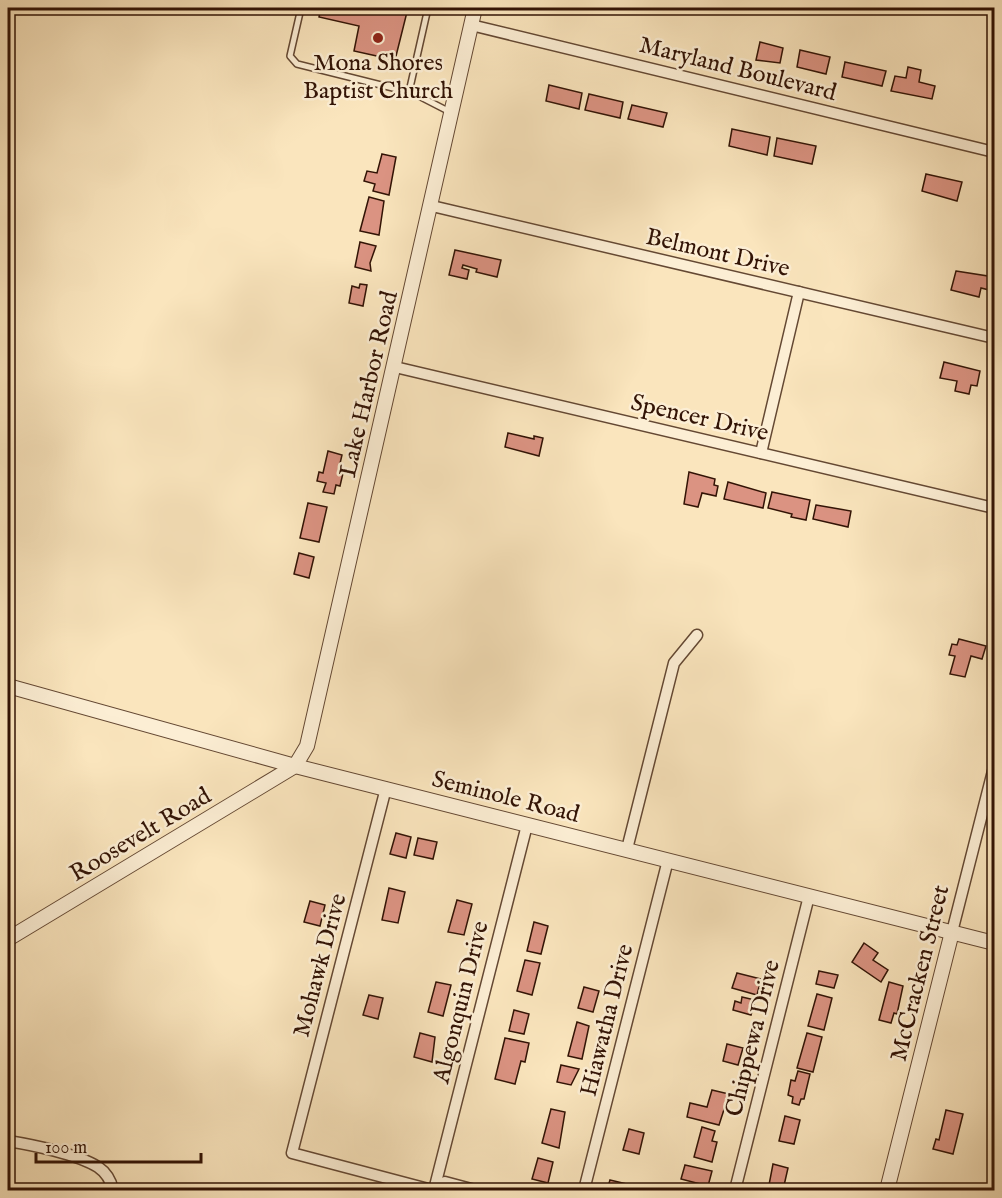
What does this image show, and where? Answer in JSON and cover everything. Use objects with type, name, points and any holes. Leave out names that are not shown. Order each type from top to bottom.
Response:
[{"type":"street","name":"Lake Harbor Road","points":[[295,766],[307,746],[432,206],[475,8]]},
{"type":"street","name":"Maryland Boulevard","points":[[471,25],[994,152]]},
{"type":"street","name":"Belmont Drive","points":[[432,206],[994,338]]},
{"type":"street","points":[[761,453],[799,292]]},
{"type":"street","name":"Spencer Drive","points":[[395,367],[994,508]]},
{"type":"street","points":[[627,849],[674,663],[697,635]]},
{"type":"street","name":"Seminole Road","points":[[8,686],[295,766],[994,943]]},
{"type":"street","name":"Roosevelt Road","points":[[8,939],[295,766]]},
{"type":"street","name":"McCracken Street","points":[[886,1191],[994,767]]},
{"type":"street","name":"Mohawk Drive","points":[[386,788],[292,1153],[434,1191]]},
{"type":"street","name":"Algonquin Drive","points":[[434,1191],[527,825]]},
{"type":"street","name":"Hiawatha Drive","points":[[584,1191],[668,860]]},
{"type":"street","name":"Chippewa Drive","points":[[735,1191],[809,896]]},
{"type":"street","points":[[8,1141],[86,1161],[100,1168],[110,1178],[113,1191]]},
{"type":"street","points":[[434,1191],[445,1182],[475,1191]]},
{"type":"lane","points":[[301,8],[290,56],[297,64],[410,92],[451,113]]},
{"type":"lane","points":[[410,92],[428,8]]},
{"type":"building","name":"Mona Shores Baptist Church","points":[[321,8],[408,8],[395,60],[354,51],[359,26],[319,17]]},
{"type":"building","points":[[760,42],[783,48],[780,63],[756,60]]},
{"type":"building","points":[[800,50],[830,57],[826,74],[797,67]]},
{"type":"building","points":[[845,62],[886,71],[882,86],[842,77]]},
{"type":"building","points":[[908,67],[921,70],[919,82],[935,86],[932,99],[891,91],[895,76],[906,78]]},
{"type":"building","points":[[549,85],[582,93],[579,109],[546,101]]},
{"type":"building","points":[[589,94],[623,102],[620,118],[585,110]]},
{"type":"building","points":[[632,105],[667,113],[663,127],[628,119]]},
{"type":"building","points":[[732,129],[770,137],[767,155],[729,146]]},
{"type":"building","points":[[777,138],[816,146],[812,164],[774,156]]},
{"type":"building","points":[[382,154],[396,157],[389,195],[373,191],[375,184],[364,181],[367,171],[377,173]]},
{"type":"building","points":[[926,174],[962,182],[957,201],[922,191]]},
{"type":"building","points":[[369,197],[384,201],[379,235],[360,231]]},
{"type":"building","points":[[360,242],[376,246],[370,263],[371,271],[355,267]]},
{"type":"building","points":[[455,250],[501,260],[497,277],[476,272],[477,269],[463,265],[462,268],[469,270],[467,279],[449,275]]},
{"type":"building","points":[[956,271],[994,277],[993,291],[981,288],[979,297],[951,290]]},
{"type":"building","points":[[360,284],[367,285],[363,306],[349,303],[352,286],[359,288]]},
{"type":"building","points":[[944,362],[980,371],[977,386],[971,385],[969,394],[955,391],[957,381],[940,378]]},
{"type":"building","points":[[508,433],[534,439],[534,436],[543,438],[539,456],[505,447]]},
{"type":"building","points":[[328,451],[342,455],[338,472],[343,473],[340,486],[336,485],[334,494],[323,492],[326,483],[317,481],[319,472],[323,473]]},
{"type":"building","points":[[689,472],[715,479],[714,485],[718,486],[716,496],[702,493],[698,507],[684,504]]},
{"type":"building","points":[[728,482],[766,493],[763,508],[724,499]]},
{"type":"building","points":[[772,492],[810,500],[806,520],[768,508]]},
{"type":"building","points":[[308,503],[327,507],[319,542],[300,538]]},
{"type":"building","points":[[816,505],[851,511],[848,527],[813,519]]},
{"type":"building","points":[[299,553],[314,557],[309,578],[294,574]]},
{"type":"building","points":[[959,639],[986,646],[982,659],[971,656],[965,677],[950,674],[955,656],[949,655],[952,644],[957,645]]},
{"type":"building","points":[[396,833],[411,837],[406,858],[390,854]]},
{"type":"building","points":[[418,838],[437,842],[433,859],[414,855]]},
{"type":"building","points":[[389,888],[405,892],[398,923],[382,920]]},
{"type":"building","points":[[457,900],[472,904],[464,935],[448,932]]},
{"type":"building","points":[[310,901],[325,905],[320,926],[304,922]]},
{"type":"building","points":[[534,922],[548,926],[541,954],[527,951]]},
{"type":"building","points":[[864,943],[878,953],[873,960],[888,970],[881,982],[852,962]]},
{"type":"building","points":[[525,960],[540,963],[532,995],[517,991]]},
{"type":"building","points":[[819,971],[838,975],[834,988],[816,984]]},
{"type":"building","points":[[737,973],[761,979],[757,995],[732,988]]},
{"type":"building","points":[[436,982],[451,985],[443,1016],[428,1012]]},
{"type":"building","points":[[889,982],[903,986],[897,1014],[894,1013],[891,1023],[879,1020]]},
{"type":"building","points":[[584,987],[599,991],[593,1012],[578,1008]]},
{"type":"building","points":[[817,994],[832,998],[824,1030],[808,1026]]},
{"type":"building","points":[[369,995],[383,998],[378,1019],[363,1015]]},
{"type":"building","points":[[742,997],[755,1000],[751,1015],[733,1010],[735,1001],[741,1003]]},
{"type":"building","points":[[514,1010],[529,1014],[524,1034],[509,1031]]},
{"type":"building","points":[[577,1022],[589,1026],[582,1059],[568,1056]]},
{"type":"building","points":[[420,1033],[435,1037],[432,1062],[414,1057]]},
{"type":"building","points":[[807,1033],[822,1037],[813,1072],[797,1068]]},
{"type":"building","points":[[505,1038],[529,1043],[525,1062],[521,1061],[515,1084],[495,1079]]},
{"type":"building","points":[[727,1044],[743,1048],[738,1065],[723,1061]]},
{"type":"building","points":[[561,1065],[579,1069],[571,1085],[557,1082]]},
{"type":"building","points":[[798,1071],[810,1074],[804,1099],[801,1099],[799,1105],[792,1103],[793,1097],[788,1095],[791,1080],[795,1081]]},
{"type":"building","points":[[712,1090],[729,1094],[719,1125],[687,1117],[690,1103],[707,1107]]},
{"type":"building","points":[[551,1109],[565,1112],[559,1148],[542,1143]]},
{"type":"building","points":[[946,1110],[963,1114],[953,1154],[933,1149],[936,1139],[939,1140]]},
{"type":"building","points":[[785,1116],[800,1120],[794,1144],[779,1141]]},
{"type":"building","points":[[702,1127],[715,1131],[712,1141],[717,1142],[712,1162],[694,1157]]},
{"type":"building","points":[[629,1129],[644,1133],[639,1154],[623,1150]]},
{"type":"building","points":[[538,1158],[553,1162],[548,1183],[532,1179]]},
{"type":"building","points":[[773,1164],[788,1168],[783,1190],[768,1190]]},
{"type":"building","points":[[685,1165],[712,1171],[708,1186],[681,1179]]},
{"type":"building","points":[[610,1180],[627,1184],[625,1190],[607,1190]]},
{"type":"place","name":"Mona Shores Baptist Church","points":[[378,38]]}]
